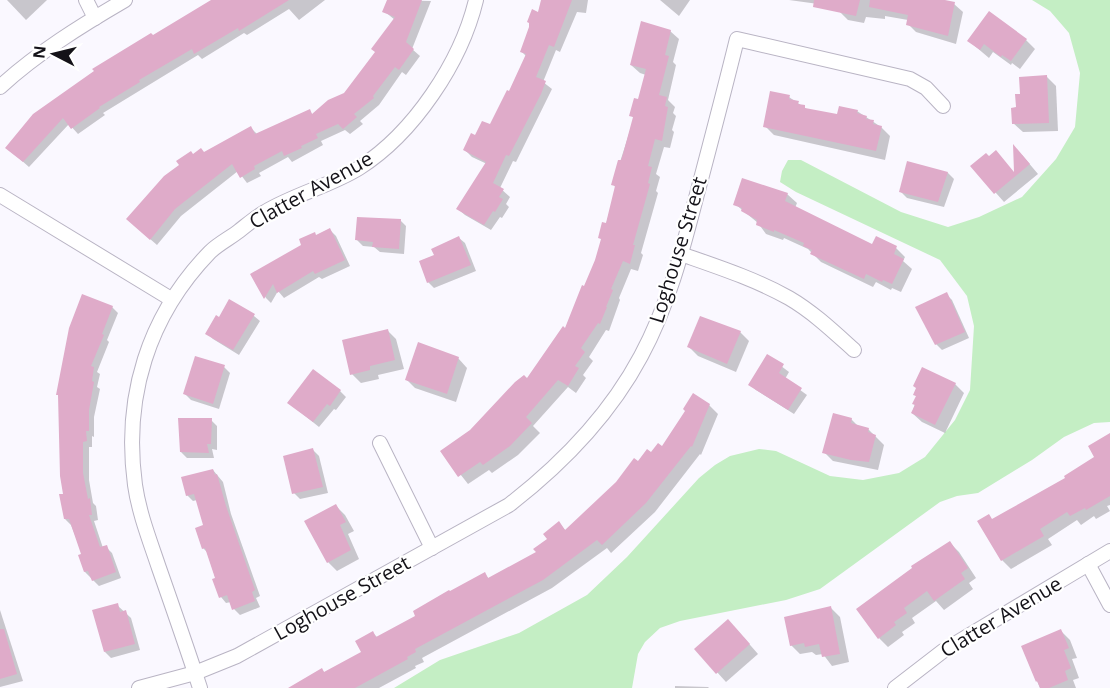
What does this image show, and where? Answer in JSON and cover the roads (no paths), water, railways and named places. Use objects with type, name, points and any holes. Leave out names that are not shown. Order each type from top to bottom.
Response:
[{"type":"street","points":[[86,0],[95,18]]},
{"type":"street","points":[[0,87],[15,73],[125,0]]},
{"type":"street","name":"Clatter Avenue","points":[[200,688],[140,508],[135,486],[132,448],[134,407],[141,370],[152,338],[171,299],[211,251],[264,212],[359,168],[390,144],[419,112],[451,67],[471,21],[476,0]]},
{"type":"street","name":"Loghouse Street","points":[[139,688],[195,673],[237,656],[509,505],[544,478],[593,427],[620,390],[657,323],[681,254],[737,39],[910,79],[926,88],[943,106]]},
{"type":"street","points":[[0,195],[171,299]]},
{"type":"street","points":[[681,254],[733,272],[789,299],[826,324],[854,350]]},
{"type":"street","points":[[381,443],[432,548]]},
{"type":"street","name":"Clatter Avenue","points":[[895,688],[943,651],[1110,551]]},
{"type":"street","points":[[1088,564],[1110,605]]}]
